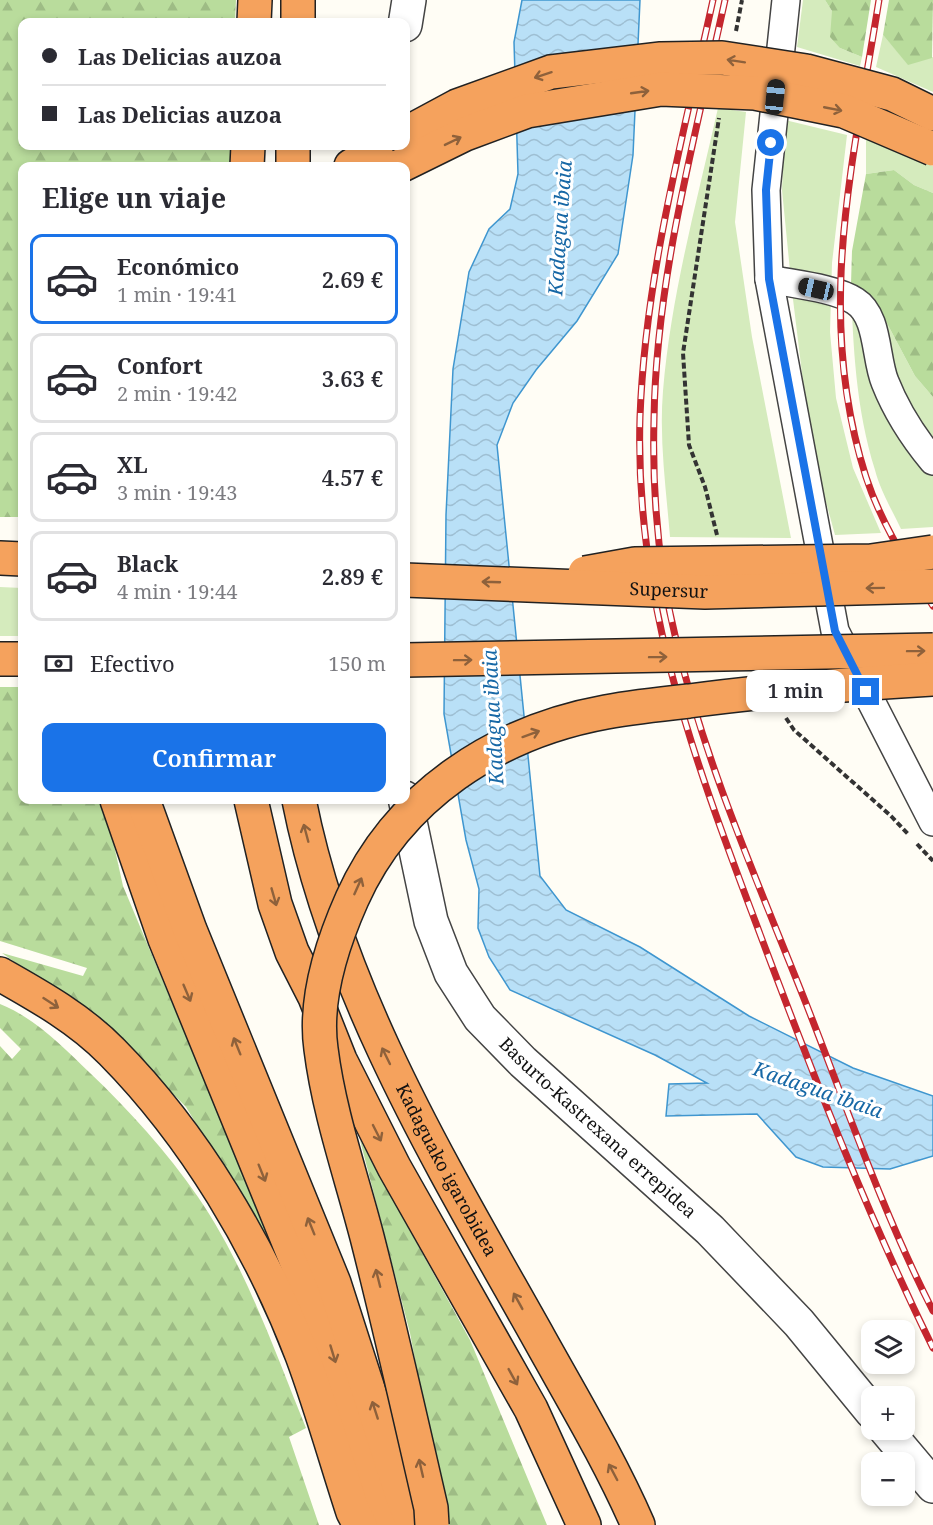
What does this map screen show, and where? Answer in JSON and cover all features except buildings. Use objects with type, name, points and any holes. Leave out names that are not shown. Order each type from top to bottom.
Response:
[{"type":"highway","points":[[254,18],[255,0]]},
{"type":"highway","points":[[298,0],[298,18]]},
{"type":"highway","points":[[410,131],[457,106],[551,72],[661,59],[722,58],[806,71],[892,94],[933,114]]},
{"type":"highway","points":[[408,162],[465,134],[527,111],[662,89],[754,93],[844,111],[933,149]]},
{"type":"highway","points":[[358,162],[378,150]]},
{"type":"highway","points":[[526,584],[635,564],[871,561],[933,552]]},
{"type":"highway","points":[[0,558],[18,559]]},
{"type":"highway","name":"Supersur","points":[[410,580],[705,592],[933,586]]},
{"type":"highway","points":[[410,660],[933,651]]},
{"type":"highway","points":[[0,659],[18,659]]},
{"type":"highway","points":[[432,1525],[431,1508],[383,1299],[334,1113],[320,1047],[321,1005],[328,966],[344,916],[366,866],[420,802],[474,759],[510,741],[561,723],[604,712],[726,696],[808,687],[933,679]]},
{"type":"highway","points":[[119,804],[334,1283],[414,1525]]},
{"type":"highway","points":[[144,804],[177,934],[329,1341],[378,1502],[381,1525]]},
{"type":"highway","points":[[252,804],[275,904],[292,952],[315,997],[340,1060],[394,1167],[531,1409],[584,1525]]},
{"type":"highway","name":"Kadaguako igarobidea","points":[[300,804],[327,904],[369,1021],[418,1123],[589,1426],[638,1525]]},
{"type":"highway","points":[[0,974],[54,1005],[111,1051],[176,1127],[233,1212],[302,1355],[353,1512],[360,1525]]},
{"type":"street","points":[[406,18],[409,0]]},
{"type":"street","points":[[786,0],[766,190],[769,279],[835,631],[933,822]]},
{"type":"street","points":[[769,279],[838,294],[856,301],[870,320],[885,382],[916,441],[933,461]]},
{"type":"street","name":"Basurto-Kastrexana errepidea","points":[[406,804],[431,921],[451,973],[480,1018],[524,1062],[710,1230],[799,1323],[861,1399]]},
{"type":"street","points":[[894,1440],[933,1486]]},
{"type":"path","points":[[736,33],[742,0]]},
{"type":"path","points":[[721,110],[710,165],[683,353],[689,445],[705,487],[721,545]]},
{"type":"path","points":[[782,711],[794,730],[891,816],[933,861]]},
{"type":"green space","points":[[0,0],[236,0],[235,18],[18,18],[18,150],[231,150],[231,162],[18,162],[18,517],[0,517]]},
{"type":"green space","points":[[803,0],[825,0],[832,11],[840,48],[862,57],[860,66],[797,47]]},
{"type":"green space","points":[[825,0],[871,0],[862,57],[840,48],[830,37],[832,11]]},
{"type":"green space","points":[[889,0],[933,0],[932,58],[908,65],[883,35]]},
{"type":"green space","points":[[883,35],[908,64],[933,57],[933,92],[876,67]]},
{"type":"green space","points":[[718,108],[746,112],[735,222],[752,337],[791,538],[670,537],[662,427],[667,355],[686,248]]},
{"type":"green space","points":[[785,120],[847,135],[832,263],[830,332],[836,398],[853,468],[881,533],[835,535],[811,447],[782,190]]},
{"type":"green space","points":[[866,139],[933,166],[933,193],[914,185],[894,170],[866,174]]},
{"type":"green space","points":[[894,170],[914,185],[933,193],[933,397],[915,376],[873,297],[851,284],[852,251],[866,174]]},
{"type":"green space","points":[[851,284],[873,297],[915,376],[933,397],[933,527],[901,529],[877,477],[860,401],[854,354]]},
{"type":"green space","points":[[0,587],[18,588],[18,636],[0,636]]},
{"type":"green space","points":[[0,687],[18,687],[18,804],[105,804],[123,886],[282,1265],[186,1107],[109,1029],[2,953],[83,976],[87,968],[0,941]]},
{"type":"green space","points":[[0,1004],[25,1017],[48,1034],[119,1102],[174,1164],[215,1224],[245,1280],[306,1428],[289,1437],[319,1525],[0,1525],[0,1046],[12,1059],[21,1049],[0,1028]]},
{"type":"green space","points":[[360,1140],[470,1340],[547,1525],[446,1525],[410,1333]]},
{"type":"water","name":"Kadagua ibaia","points":[[522,0],[640,0],[633,155],[618,254],[577,321],[536,370],[513,403],[497,445],[540,876],[566,910],[640,947],[749,1016],[853,1068],[933,1096],[933,1156],[890,1169],[823,1167],[796,1157],[757,1114],[666,1116],[669,1084],[707,1083],[655,1055],[510,990],[489,957],[478,928],[479,889],[466,840],[444,714],[446,515],[453,369],[469,272],[489,229],[510,209],[518,174],[514,42]]},
{"type":"railway","points":[[713,0],[667,207],[649,312],[640,417],[641,488],[648,557],[660,624],[676,690],[718,820],[824,1101],[887,1250],[933,1348]]},
{"type":"railway","points":[[725,0],[679,208],[662,313],[656,366],[654,419],[654,476],[661,561],[671,617],[689,691],[719,782],[882,1198],[933,1311]]},
{"type":"railway","points":[[879,0],[859,120],[843,238],[840,297],[842,357],[851,416],[872,494],[896,543],[933,606]]},
{"type":"route","points":[[771,143],[766,190],[769,279],[835,631],[866,692]]}]
